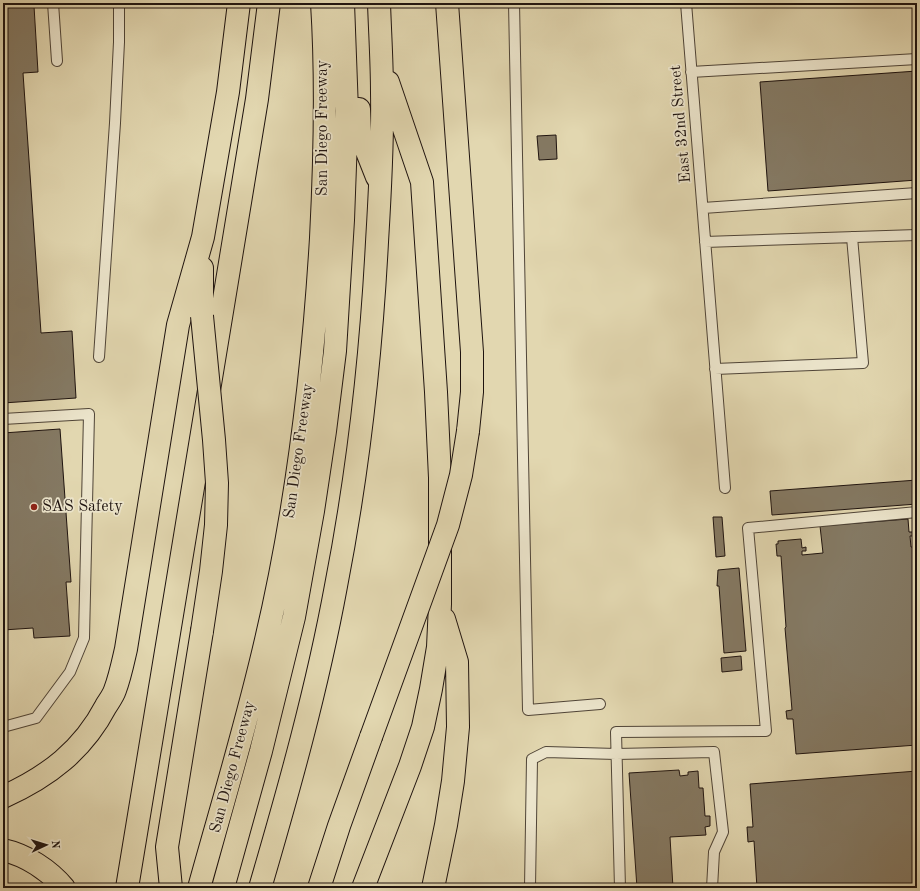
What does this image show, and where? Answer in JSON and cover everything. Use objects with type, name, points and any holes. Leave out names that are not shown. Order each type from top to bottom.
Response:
[{"type":"highway","points":[[3,797],[23,788],[49,772],[66,758],[86,738],[102,714],[115,690],[126,648],[178,325],[203,237],[228,92],[239,3]]},
{"type":"highway","points":[[126,888],[137,833],[257,98],[270,3]]},
{"type":"highway","name":"San Diego Freeway","points":[[199,888],[246,723],[267,638],[285,549],[297,476],[307,398],[319,272],[323,191],[324,96],[322,3]]},
{"type":"highway","points":[[223,888],[261,751],[294,617],[313,511],[325,431],[335,351],[342,220],[346,111],[343,3]]},
{"type":"highway","points":[[356,3],[360,134],[381,185]]},
{"type":"highway","points":[[260,888],[283,810],[304,730],[336,587],[350,506],[364,404],[374,299],[381,185],[382,95],[379,3]]},
{"type":"highway","points":[[319,888],[371,737],[448,525],[461,475],[468,431],[472,392],[472,352],[447,3]]},
{"type":"highway","points":[[363,888],[410,766],[423,726],[438,647],[440,604],[440,478],[438,423],[422,182],[381,63]]},
{"type":"highway","points":[[171,888],[167,847],[202,631],[216,525],[217,483],[202,316],[203,237]]},
{"type":"highway","points":[[433,888],[453,781],[458,727],[457,662],[440,604]]},
{"type":"highway","points":[[3,850],[29,860],[47,872],[64,888]]},
{"type":"lane","points":[[53,3],[57,61]]},
{"type":"lane","points":[[99,357],[115,123],[119,42],[119,3]]},
{"type":"lane","points":[[514,3],[528,710],[600,704]]},
{"type":"lane","name":"East 32nd Street","points":[[686,3],[725,488]]},
{"type":"lane","points":[[691,72],[917,59]]},
{"type":"lane","points":[[703,208],[917,193]]},
{"type":"lane","points":[[705,242],[917,235]]},
{"type":"lane","points":[[715,369],[744,366],[863,363],[852,237]]},
{"type":"lane","points":[[3,419],[89,414],[84,638],[70,672],[36,718],[3,727]]},
{"type":"lane","points":[[620,888],[616,732],[766,731],[748,528],[917,512]]},
{"type":"lane","points":[[530,888],[532,760],[546,752],[616,754],[714,752],[723,832],[714,852],[712,888]]},
{"type":"building","points":[[34,6],[38,72],[23,73],[41,333],[72,331],[76,398],[3,403],[3,8]]},
{"type":"building","points":[[917,71],[917,180],[768,191],[760,82]]},
{"type":"building","points":[[556,135],[557,159],[539,160],[537,136]]},
{"type":"building","name":"SAS Safety","points":[[60,429],[71,582],[66,582],[70,636],[34,638],[33,628],[3,630],[3,433]]},
{"type":"building","points":[[917,480],[917,504],[772,515],[770,491]]},
{"type":"building","points":[[713,517],[722,517],[725,556],[716,557]]},
{"type":"building","points":[[908,519],[909,532],[913,532],[913,536],[910,536],[911,547],[917,547],[917,745],[796,754],[793,719],[787,719],[786,711],[792,710],[781,556],[777,556],[776,544],[778,544],[778,541],[801,539],[802,548],[806,547],[806,551],[802,551],[802,555],[823,553],[820,526]]},
{"type":"building","points":[[739,568],[746,651],[724,653],[719,586],[717,586],[718,570]]},
{"type":"building","points":[[741,656],[742,670],[722,672],[721,658]]},
{"type":"building","points":[[679,770],[680,776],[688,775],[688,772],[698,771],[699,788],[703,788],[705,816],[710,816],[710,826],[705,827],[706,835],[670,837],[673,888],[637,888],[629,773]]},
{"type":"building","points":[[917,771],[917,888],[757,888],[754,841],[748,842],[747,827],[753,827],[750,784]]},
{"type":"place","name":"SAS Safety","points":[[34,507]]}]
